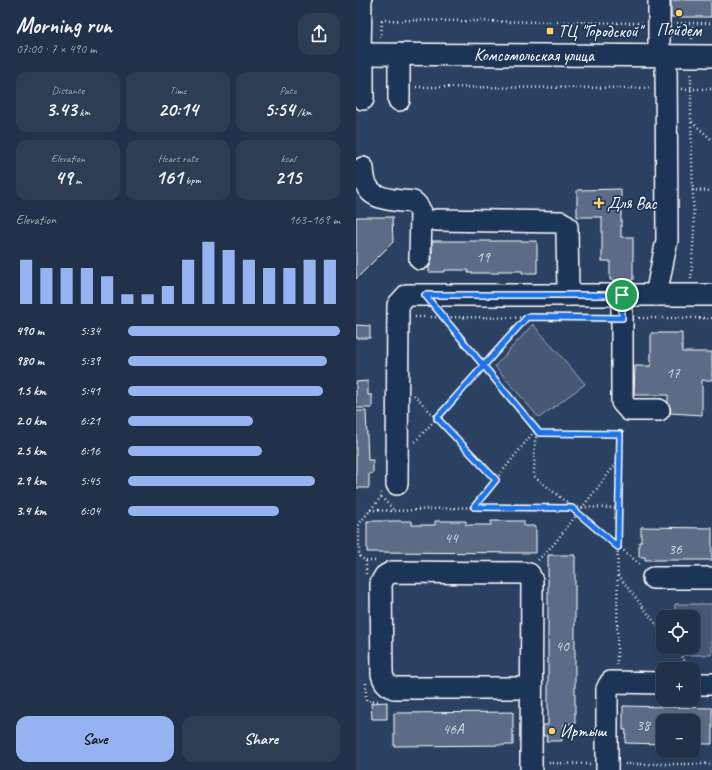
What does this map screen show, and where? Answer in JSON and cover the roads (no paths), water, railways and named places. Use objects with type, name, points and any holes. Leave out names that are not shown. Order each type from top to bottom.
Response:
[{"type":"street","points":[[656,295],[667,240],[666,88],[659,23],[659,0]]},
{"type":"street","points":[[361,10],[372,54],[399,93]]},
{"type":"street","points":[[363,99],[372,54]]},
{"type":"street","name":"Комсомольская улица","points":[[372,54],[712,56]]},
{"type":"street","points":[[364,168],[364,179],[366,185],[370,191],[378,197],[389,200],[414,202],[418,206],[421,212],[420,259]]},
{"type":"street","points":[[437,220],[561,222],[567,227],[568,295]]},
{"type":"street","points":[[389,487],[397,395],[398,305],[407,295],[712,295]]},
{"type":"street","points":[[622,295],[622,402],[629,410],[659,410]]},
{"type":"street","points":[[531,688],[394,688],[388,686],[384,681],[382,674],[381,583],[385,576],[392,572],[530,574],[532,581],[531,688],[530,767],[537,766]]},
{"type":"street","points":[[648,573],[712,578]]},
{"type":"street","points":[[607,767],[607,689],[609,685],[611,682],[656,683]]},
{"type":"street","points":[[700,684],[712,684]]},
{"type":"place","name":"Пойдем","points":[[679,13]]},
{"type":"place","name":"ТЦ \"Городской\"","points":[[550,31]]},
{"type":"place","name":"Для Вас","points":[[599,203]]},
{"type":"place","name":"Иртыш","points":[[552,731]]}]
